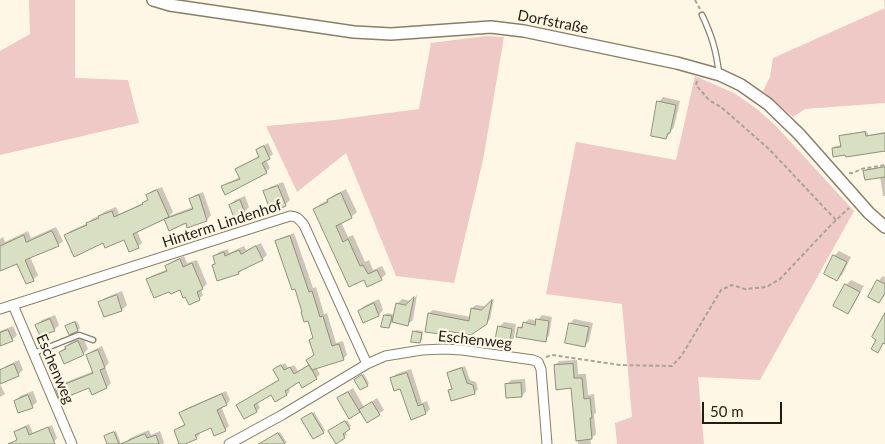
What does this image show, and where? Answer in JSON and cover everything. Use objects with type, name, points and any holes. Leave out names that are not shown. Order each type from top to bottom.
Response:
[{"type":"street","name":"Dorfstraße","points":[[153,0],[170,5],[354,32],[391,34],[491,27],[524,31],[667,61],[720,76],[741,86],[768,104],[799,134],[868,212],[885,227]]},
{"type":"street","name":"Hinterm Lindenhof","points":[[0,309],[280,218],[294,216],[304,225],[367,364]]},
{"type":"street","name":"Eschenweg","points":[[13,305],[72,444]]},
{"type":"street","name":"Eschenweg","points":[[229,444],[367,364],[385,356],[422,350],[443,349],[506,356],[538,362]]},
{"type":"street","points":[[538,362],[542,369],[547,444]]},
{"type":"lane","points":[[702,15],[712,36],[720,76]]},
{"type":"lane","points":[[33,353],[79,335],[93,340]]},
{"type":"path","points":[[700,70],[696,85],[709,100],[721,107],[769,148],[836,220]]},
{"type":"path","points":[[834,172],[853,173],[861,169],[885,165]]},
{"type":"path","points":[[538,362],[552,355],[620,364],[672,366],[682,355],[721,290],[732,286],[745,289],[766,287],[780,279],[836,220],[858,200]]},
{"type":"shaded area","points":[[29,0],[75,0],[75,78],[128,80],[139,123],[0,155],[0,51],[30,34]]},
{"type":"shaded area","points":[[885,8],[885,103],[805,109],[793,117],[763,91],[770,77],[773,58]]},
{"type":"shaded area","points":[[486,36],[504,37],[483,160],[454,283],[396,276],[346,153],[297,192],[266,126],[334,120],[419,109],[431,43]]},
{"type":"shaded area","points":[[695,76],[734,93],[757,109],[777,127],[854,211],[760,380],[698,377],[704,444],[617,444],[615,423],[632,417],[622,304],[546,294],[576,142],[676,160]]},
{"type":"building","points":[[657,101],[676,105],[670,133],[668,133],[666,139],[651,136]]},
{"type":"building","points":[[865,132],[866,136],[885,133],[885,151],[833,157],[832,148],[841,147],[839,136]]},
{"type":"building","points":[[264,146],[270,159],[262,163],[267,173],[225,195],[221,186],[240,179],[235,169],[259,157],[256,150]]},
{"type":"building","points":[[885,167],[885,177],[865,180],[863,171]]},
{"type":"building","points":[[278,186],[286,206],[271,212],[263,191]]},
{"type":"building","points":[[157,190],[169,217],[133,234],[139,248],[129,252],[124,240],[105,248],[103,243],[74,257],[64,235],[87,225],[86,223],[99,218],[98,216],[112,211],[114,217],[143,204],[148,200],[146,195]]},
{"type":"building","points":[[341,193],[352,218],[336,226],[343,242],[348,239],[360,266],[363,265],[368,274],[377,270],[382,280],[367,287],[364,280],[349,287],[313,209]]},
{"type":"building","points":[[199,195],[207,221],[187,228],[186,223],[169,231],[164,219],[193,209],[189,199]]},
{"type":"building","points":[[240,200],[245,213],[234,218],[229,205]]},
{"type":"building","points":[[52,231],[59,246],[25,260],[34,281],[26,284],[17,264],[0,271],[0,246],[24,235],[26,242]]},
{"type":"building","points":[[290,236],[309,292],[312,291],[320,317],[323,316],[332,346],[339,344],[344,360],[312,370],[306,360],[314,355],[309,340],[313,338],[308,321],[304,322],[295,289],[292,290],[275,241]]},
{"type":"building","points":[[256,246],[263,260],[238,272],[239,274],[217,281],[212,265],[215,264],[213,256],[224,252],[225,256],[239,250],[241,254]]},
{"type":"building","points":[[833,255],[847,262],[837,281],[824,274]]},
{"type":"building","points":[[180,259],[183,267],[192,263],[203,289],[197,292],[200,300],[189,305],[185,297],[183,298],[180,290],[154,298],[146,279],[167,271],[165,266]]},
{"type":"building","points":[[877,280],[885,284],[885,293],[879,303],[868,297]]},
{"type":"building","points":[[845,284],[860,292],[848,314],[833,306]]},
{"type":"building","points":[[117,295],[122,311],[104,317],[98,302]]},
{"type":"building","points":[[414,297],[408,326],[392,322],[396,303],[405,305]]},
{"type":"building","points":[[492,300],[487,324],[471,335],[440,330],[440,334],[425,332],[428,313],[469,321],[471,308],[481,310]]},
{"type":"building","points":[[374,303],[379,316],[363,323],[358,311]]},
{"type":"building","points":[[885,313],[885,344],[883,343],[878,353],[871,349],[876,340],[872,337]]},
{"type":"building","points":[[384,315],[392,316],[389,328],[381,327]]},
{"type":"building","points":[[50,319],[55,331],[40,336],[35,325]]},
{"type":"building","points":[[536,319],[549,321],[546,342],[516,337],[518,327],[522,328],[523,322],[535,325]]},
{"type":"building","points":[[75,322],[78,331],[69,335],[65,326]]},
{"type":"building","points":[[569,323],[589,327],[585,347],[565,343]]},
{"type":"building","points":[[498,326],[512,329],[509,344],[495,342]]},
{"type":"building","points":[[8,330],[13,341],[0,346],[0,333]]},
{"type":"building","points":[[413,331],[422,333],[420,343],[411,342]]},
{"type":"building","points":[[78,341],[84,355],[64,364],[59,352]]},
{"type":"building","points":[[98,350],[105,368],[100,370],[107,388],[92,395],[89,388],[69,396],[70,399],[61,403],[55,388],[93,373],[86,355]]},
{"type":"building","points":[[14,364],[19,376],[0,384],[0,370]]},
{"type":"building","points":[[573,364],[574,378],[582,378],[584,399],[590,398],[592,439],[576,441],[571,388],[556,390],[554,365]]},
{"type":"building","points":[[281,365],[284,370],[290,367],[294,374],[309,365],[317,379],[302,388],[299,382],[285,391],[287,395],[275,402],[271,395],[254,405],[257,412],[244,419],[236,405],[279,380],[273,370]]},
{"type":"building","points":[[462,368],[467,383],[473,385],[475,394],[451,401],[448,390],[452,389],[447,373]]},
{"type":"building","points":[[407,373],[418,406],[423,404],[426,414],[411,420],[400,389],[394,391],[390,378]]},
{"type":"building","points":[[362,375],[368,386],[360,390],[354,380]]},
{"type":"building","points":[[521,383],[522,397],[506,398],[505,384]]},
{"type":"building","points":[[348,392],[360,412],[349,419],[337,398]]},
{"type":"building","points":[[222,394],[227,405],[217,410],[226,431],[214,436],[211,428],[195,435],[197,439],[185,444],[179,444],[174,430],[185,425],[179,413]]},
{"type":"building","points":[[28,395],[33,408],[18,413],[14,401]]},
{"type":"building","points":[[372,402],[380,415],[367,423],[359,410]]},
{"type":"building","points":[[312,413],[324,433],[313,439],[301,419]]},
{"type":"building","points":[[345,421],[350,429],[343,434],[345,438],[336,444],[328,431]]},
{"type":"building","points":[[26,427],[29,435],[48,427],[55,444],[8,444],[17,440],[14,432]]},
{"type":"building","points":[[114,432],[119,444],[107,444],[104,436]]},
{"type":"building","points":[[278,433],[285,444],[259,444]]},
{"type":"building","points":[[145,434],[147,438],[156,435],[159,444],[121,444]]}]
